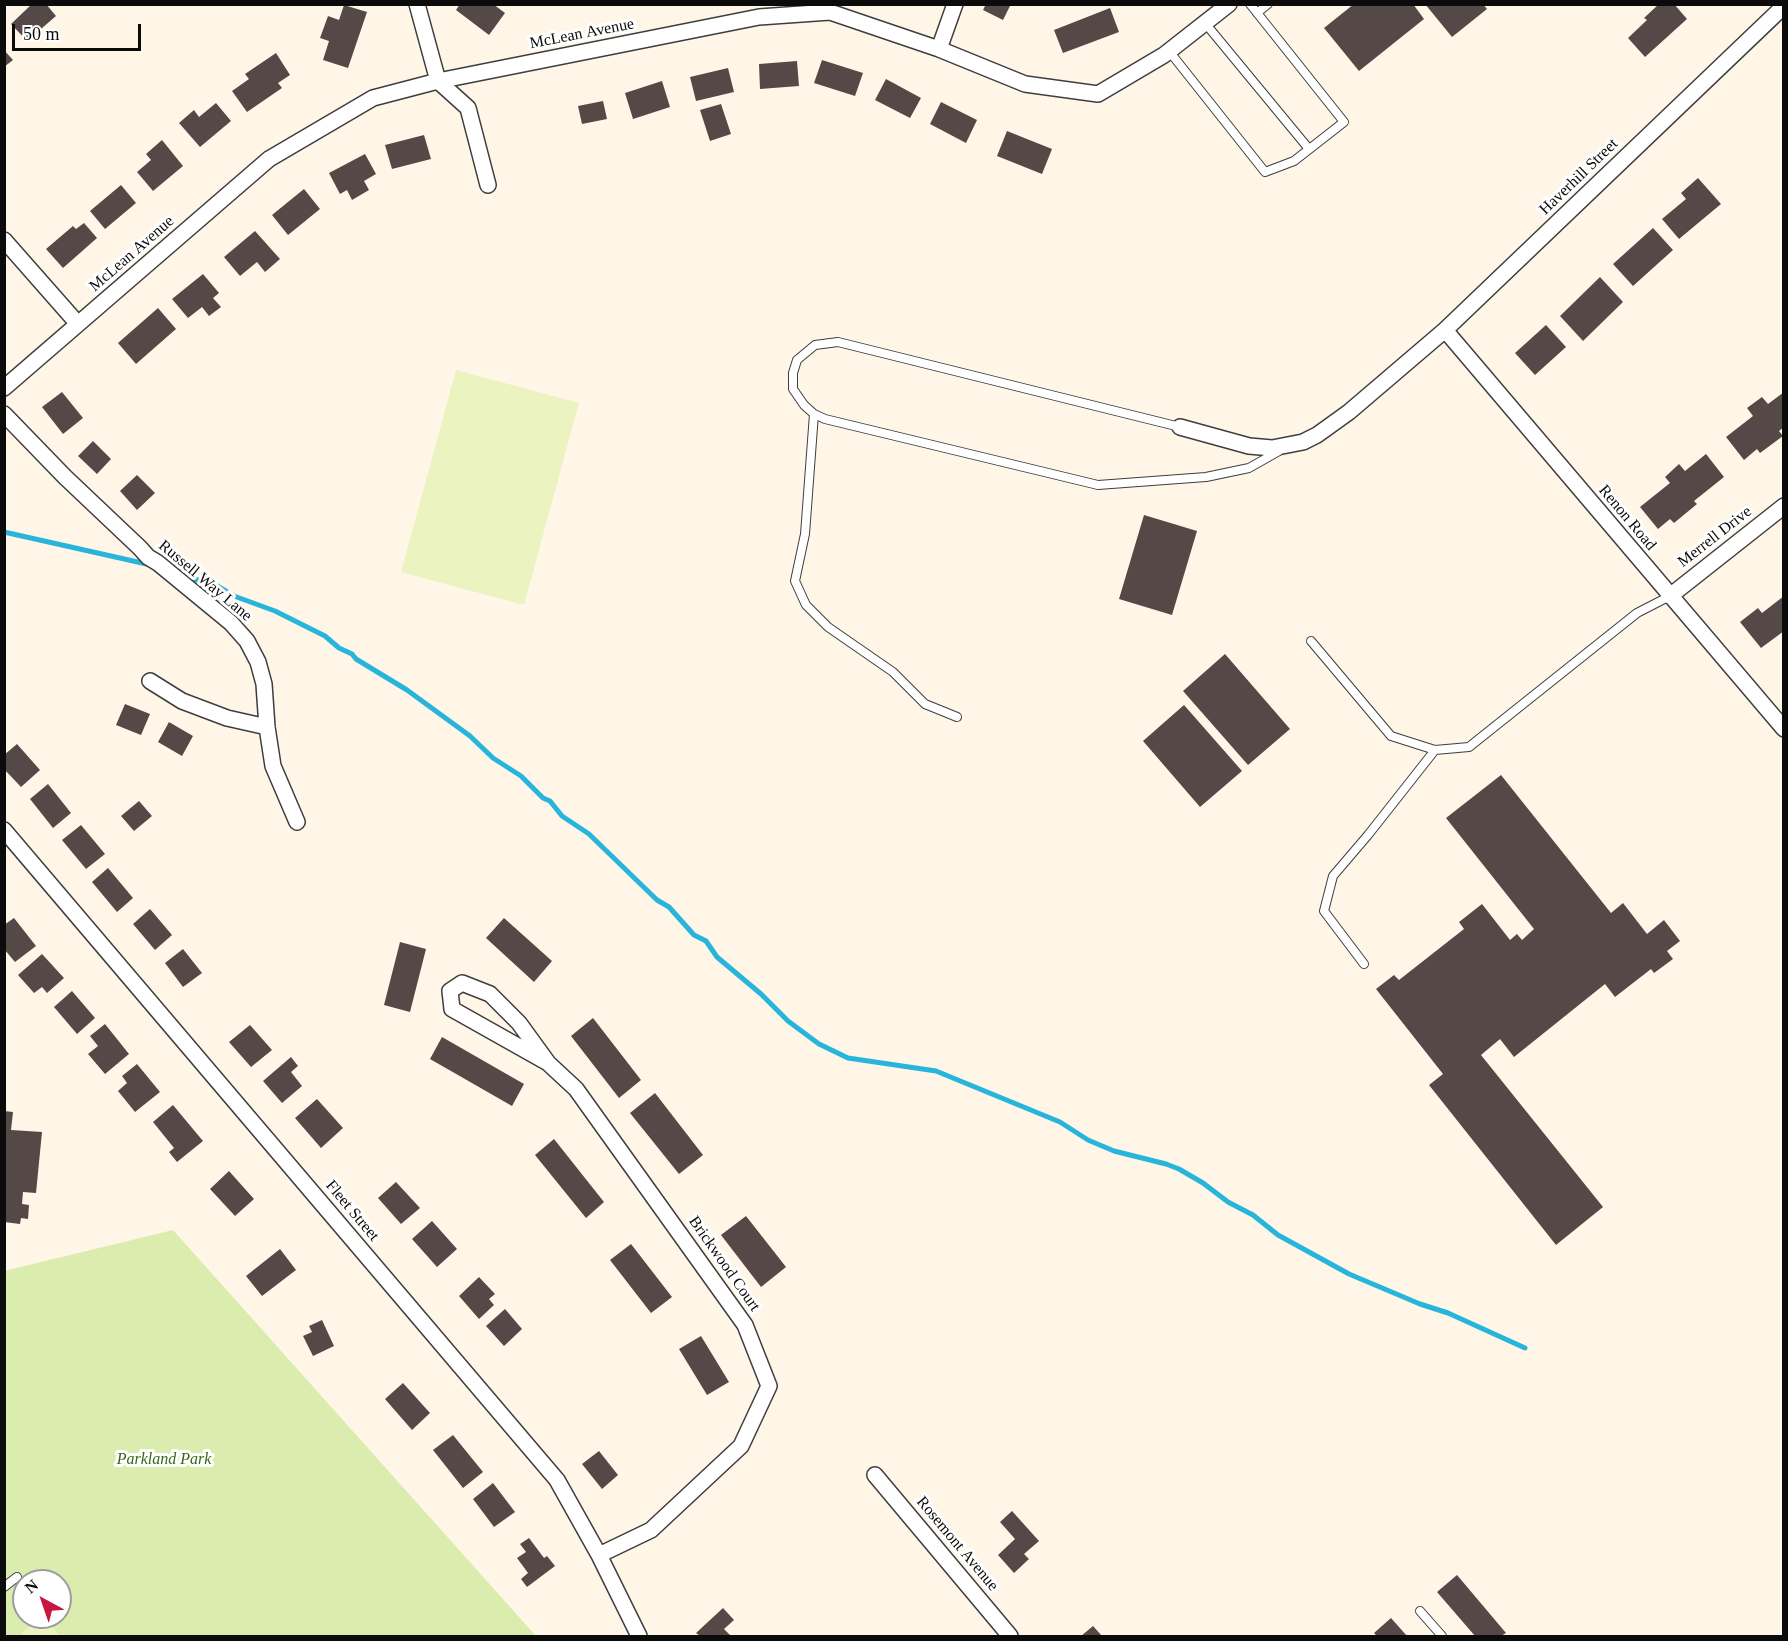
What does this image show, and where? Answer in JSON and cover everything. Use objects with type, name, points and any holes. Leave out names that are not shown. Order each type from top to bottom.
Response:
[{"type":"street","points":[[417,4],[438,81],[468,108],[488,185]]},
{"type":"street","points":[[749,4],[759,17]]},
{"type":"street","points":[[939,49],[955,4]]},
{"type":"street","name":"McLean Avenue","points":[[4,388],[269,159],[373,98],[438,81],[759,17],[830,12],[939,49],[1025,84],[1098,94],[1169,51],[1229,4]]},
{"type":"street","name":"Haverhill Street","points":[[1287,447],[1317,435],[1349,412],[1445,330],[1784,6]]},
{"type":"street","points":[[4,240],[78,324]]},
{"type":"street","name":"Renon Road","points":[[1445,330],[1784,729]]},
{"type":"street","name":"Russell Way Lane","points":[[4,414],[148,557],[231,623],[247,641],[258,662],[264,684],[273,766],[297,822]]},
{"type":"street","points":[[1180,427],[1249,446],[1287,447]]},
{"type":"street","name":"Merrell Drive","points":[[1670,596],[1784,506]]},
{"type":"street","points":[[150,681],[182,701],[227,718],[267,727]]},
{"type":"street","name":"Fleet Street","points":[[4,830],[557,1480],[599,1555],[637,1636]]},
{"type":"street","name":"Brickwood Court","points":[[548,1063],[452,1009],[450,991],[462,983],[490,994],[519,1023],[548,1063],[576,1089],[745,1324],[768,1386],[741,1446],[651,1530],[599,1555]]},
{"type":"street","name":"Rosemont Avenue","points":[[875,1474],[1011,1636]]},
{"type":"lane","points":[[1169,51],[1265,172],[1294,161],[1344,122],[1250,4]]},
{"type":"lane","points":[[1257,13],[1268,4]]},
{"type":"lane","points":[[1205,23],[1309,150]]},
{"type":"lane","points":[[1180,427],[838,342],[815,345],[797,360],[793,373],[793,389],[804,405],[814,414],[825,419],[1098,485],[1206,477],[1249,468],[1287,447]]},
{"type":"lane","points":[[814,414],[805,534],[795,581],[806,605],[828,627],[893,672],[925,704],[957,717]]},
{"type":"lane","points":[[1311,641],[1391,736],[1435,750],[1469,747],[1637,613],[1670,596]]},
{"type":"lane","points":[[1364,964],[1324,911],[1333,876],[1435,750]]},
{"type":"lane","points":[[1420,1611],[1442,1636]]},
{"type":"green space","points":[[456,370],[579,403],[524,605],[401,572]]},
{"type":"green space","name":"Parkland Park","points":[[173,1230],[536,1636],[5,1636],[4,1271]]},
{"type":"green space","points":[[26,1629],[54,1629],[60,1636],[23,1636],[21,1633]]},
{"type":"building","points":[[32,4],[46,4],[56,16],[27,41],[11,24]]},
{"type":"building","points":[[460,4],[493,4],[505,13],[489,35],[456,10]]},
{"type":"building","points":[[986,4],[1011,4],[1003,20],[983,10]]},
{"type":"building","points":[[1354,4],[1413,4],[1424,19],[1359,71],[1324,28]]},
{"type":"building","points":[[1425,4],[1483,4],[1487,9],[1452,37]]},
{"type":"building","points":[[1659,4],[1674,4],[1687,19],[1645,57],[1628,38],[1647,20],[1644,18]]},
{"type":"building","points":[[344,5],[367,12],[348,68],[323,60],[329,41],[320,38],[328,16],[339,20]]},
{"type":"building","points":[[1110,8],[1119,32],[1063,53],[1054,30]]},
{"type":"building","points":[[4,50],[13,60],[4,67]]},
{"type":"building","points":[[276,53],[290,75],[278,83],[282,88],[247,112],[232,91],[249,79],[245,74]]},
{"type":"building","points":[[822,60],[863,73],[855,96],[814,83]]},
{"type":"building","points":[[797,61],[799,86],[760,89],[759,64]]},
{"type":"building","points":[[728,68],[734,92],[696,101],[690,77]]},
{"type":"building","points":[[886,79],[921,98],[910,118],[875,100]]},
{"type":"building","points":[[662,81],[670,107],[633,119],[625,93]]},
{"type":"building","points":[[603,101],[607,119],[582,124],[578,106]]},
{"type":"building","points":[[941,102],[977,120],[966,143],[930,124]]},
{"type":"building","points":[[216,103],[231,121],[200,147],[179,123],[194,110],[199,117]]},
{"type":"building","points":[[721,104],[731,134],[710,141],[700,110]]},
{"type":"building","points":[[1007,131],[1052,149],[1042,174],[997,156]]},
{"type":"building","points":[[424,135],[431,159],[392,169],[385,145]]},
{"type":"building","points":[[162,140],[183,166],[153,191],[137,172],[151,160],[146,154]]},
{"type":"building","points":[[365,154],[376,174],[364,181],[369,190],[352,200],[347,190],[340,194],[329,173]]},
{"type":"building","points":[[1698,178],[1721,204],[1679,239],[1662,219],[1686,199],[1681,193]]},
{"type":"building","points":[[121,185],[136,203],[105,229],[90,211]]},
{"type":"building","points":[[304,189],[320,209],[288,235],[272,215]]},
{"type":"building","points":[[84,223],[97,238],[63,268],[46,249],[73,226],[76,229]]},
{"type":"building","points":[[1653,228],[1673,250],[1633,286],[1613,264]]},
{"type":"building","points":[[255,231],[280,259],[265,272],[257,262],[240,276],[224,257]]},
{"type":"building","points":[[203,274],[219,293],[213,298],[221,307],[209,316],[202,307],[188,318],[172,299]]},
{"type":"building","points":[[1600,277],[1623,302],[1583,341],[1560,316]]},
{"type":"building","points":[[158,308],[176,329],[136,364],[118,343]]},
{"type":"building","points":[[1546,325],[1566,347],[1535,375],[1515,353]]},
{"type":"building","points":[[62,392],[83,418],[63,434],[42,407]]},
{"type":"building","points":[[1784,392],[1784,427],[1779,431],[1783,436],[1760,453],[1757,449],[1744,460],[1726,437],[1753,416],[1747,408],[1762,397],[1768,404]]},
{"type":"building","points":[[93,441],[111,459],[97,474],[78,456]]},
{"type":"building","points":[[1706,454],[1724,477],[1694,501],[1697,504],[1674,523],[1670,519],[1658,529],[1640,507],[1670,483],[1665,477],[1679,464],[1685,471]]},
{"type":"building","points":[[137,475],[155,493],[137,510],[120,491]]},
{"type":"building","points":[[1144,515],[1197,531],[1172,615],[1119,599]]},
{"type":"building","points":[[1784,596],[1784,631],[1761,648],[1740,622],[1758,608],[1762,613]]},
{"type":"building","points":[[1225,654],[1290,729],[1248,765],[1183,691]]},
{"type":"building","points":[[125,704],[150,714],[141,735],[116,725]]},
{"type":"building","points":[[1184,705],[1242,771],[1200,807],[1143,741]]},
{"type":"building","points":[[169,722],[193,736],[182,756],[158,742]]},
{"type":"building","points":[[17,744],[40,770],[21,787],[4,769],[4,755]]},
{"type":"building","points":[[1501,775],[1611,913],[1623,903],[1647,934],[1664,920],[1680,941],[1667,951],[1673,959],[1654,973],[1651,969],[1615,997],[1605,984],[1514,1057],[1500,1039],[1481,1055],[1603,1207],[1556,1245],[1429,1085],[1443,1074],[1376,989],[1394,975],[1399,980],[1464,929],[1459,922],[1482,904],[1510,940],[1517,934],[1522,940],[1534,929],[1446,818]]},
{"type":"building","points":[[48,784],[71,813],[53,828],[30,799]]},
{"type":"building","points":[[139,801],[152,816],[134,831],[121,816]]},
{"type":"building","points":[[81,825],[105,854],[86,869],[62,840]]},
{"type":"building","points":[[108,868],[133,898],[117,912],[92,882]]},
{"type":"building","points":[[150,909],[172,935],[155,950],[133,924]]},
{"type":"building","points":[[14,918],[36,946],[15,962],[4,949],[4,925]]},
{"type":"building","points":[[504,918],[552,961],[534,982],[486,938]]},
{"type":"building","points":[[400,942],[426,949],[410,1012],[384,1005]]},
{"type":"building","points":[[183,949],[202,973],[183,987],[165,963]]},
{"type":"building","points":[[42,954],[64,978],[47,993],[42,987],[34,993],[18,975]]},
{"type":"building","points":[[72,991],[95,1018],[77,1034],[54,1007]]},
{"type":"building","points":[[593,1018],[641,1080],[619,1098],[571,1036]]},
{"type":"building","points":[[105,1024],[129,1054],[105,1074],[88,1054],[98,1046],[90,1036]]},
{"type":"building","points":[[250,1025],[272,1050],[251,1067],[229,1042]]},
{"type":"building","points":[[442,1037],[524,1084],[512,1106],[430,1059]]},
{"type":"building","points":[[291,1057],[298,1066],[291,1072],[302,1086],[282,1103],[263,1081]]},
{"type":"building","points":[[137,1064],[160,1092],[135,1112],[118,1091],[127,1083],[122,1076]]},
{"type":"building","points":[[655,1093],[703,1155],[679,1174],[630,1113]]},
{"type":"building","points":[[317,1099],[343,1128],[321,1148],[295,1118]]},
{"type":"building","points":[[173,1105],[203,1141],[177,1162],[169,1152],[174,1148],[153,1122]]},
{"type":"building","points":[[4,1111],[13,1112],[11,1130],[42,1132],[36,1193],[23,1192],[22,1204],[29,1205],[28,1219],[21,1218],[20,1224],[4,1222]]},
{"type":"building","points":[[554,1139],[604,1202],[586,1218],[535,1155]]},
{"type":"building","points":[[229,1171],[254,1199],[235,1216],[210,1189]]},
{"type":"building","points":[[396,1182],[420,1208],[401,1224],[378,1198]]},
{"type":"building","points":[[746,1216],[786,1267],[761,1287],[721,1235]]},
{"type":"building","points":[[432,1221],[457,1249],[437,1267],[412,1239]]},
{"type":"building","points":[[631,1244],[672,1297],[651,1313],[610,1260]]},
{"type":"building","points":[[280,1249],[296,1270],[262,1296],[246,1276]]},
{"type":"building","points":[[479,1277],[495,1294],[489,1299],[494,1305],[479,1319],[459,1296]]},
{"type":"building","points":[[505,1309],[522,1329],[504,1346],[486,1326]]},
{"type":"building","points":[[322,1320],[334,1346],[313,1356],[303,1336],[312,1332],[309,1326]]},
{"type":"building","points":[[701,1336],[729,1382],[707,1395],[679,1349]]},
{"type":"building","points":[[403,1383],[430,1413],[412,1430],[385,1399]]},
{"type":"building","points":[[453,1435],[483,1472],[463,1488],[433,1450]]},
{"type":"building","points":[[599,1451],[618,1475],[602,1489],[582,1464]]},
{"type":"building","points":[[493,1483],[515,1512],[494,1527],[473,1499]]},
{"type":"building","points":[[1012,1511],[1039,1541],[1024,1554],[1029,1559],[1014,1573],[998,1555],[1015,1539],[1000,1522]]},
{"type":"building","points":[[529,1538],[544,1558],[547,1556],[555,1566],[527,1587],[521,1579],[528,1573],[517,1558],[526,1552],[520,1544]]},
{"type":"building","points":[[1457,1575],[1506,1633],[1501,1636],[1475,1636],[1437,1592]]},
{"type":"building","points":[[723,1608],[734,1620],[724,1629],[731,1636],[700,1636],[696,1633]]},
{"type":"building","points":[[1391,1618],[1407,1636],[1377,1636],[1374,1633]]},
{"type":"building","points":[[1093,1626],[1102,1636],[1081,1636]]},
{"type":"waterway","points":[[4,532],[151,565]]},
{"type":"waterway","points":[[182,576],[214,584],[234,596],[275,611],[325,636],[339,648],[407,690],[470,736],[493,758],[521,776],[543,798],[550,801],[562,816],[589,834],[657,900],[669,907],[694,935],[706,941],[717,957],[761,994],[788,1021],[819,1044],[848,1058],[936,1071],[1060,1122],[1088,1140],[1114,1151],[1179,1169],[1228,1202],[1253,1215],[1278,1235],[1349,1274],[1420,1304],[1448,1313],[1525,1348]]}]
